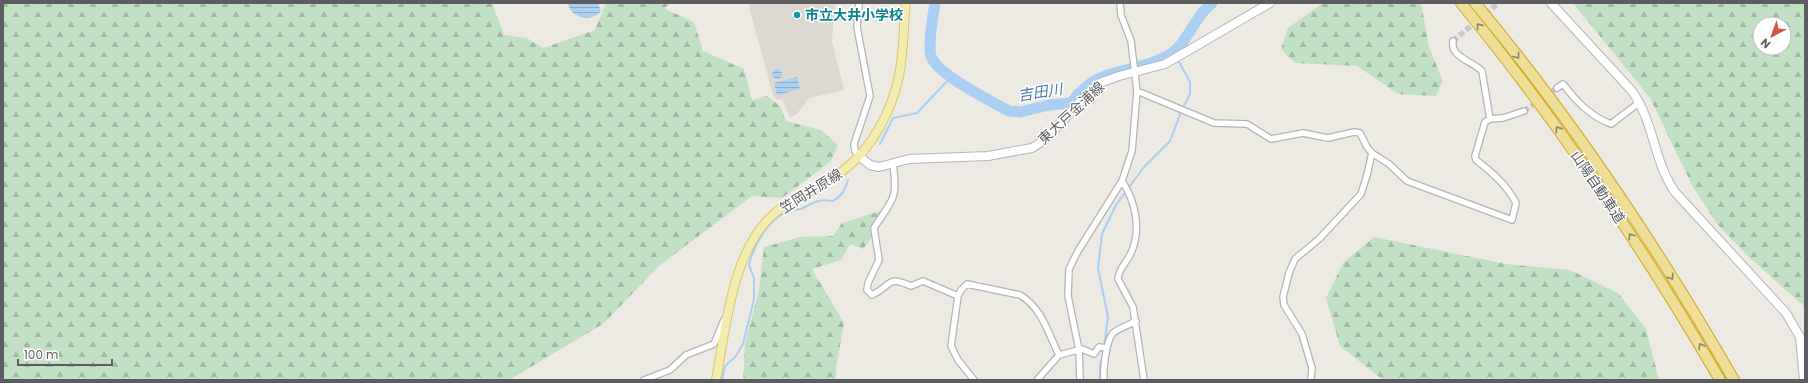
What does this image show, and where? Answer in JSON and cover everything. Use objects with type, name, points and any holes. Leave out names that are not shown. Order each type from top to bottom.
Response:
[{"type":"highway","name":"山陽自動車道","points":[[1461,3],[1546,113],[1588,172],[1666,289],[1720,380]]},
{"type":"highway","name":"山陽自動車道","points":[[1475,3],[1555,106],[1598,166],[1675,282],[1734,380]]},
{"type":"main road","name":"笠岡井原線","points":[[716,380],[742,260],[759,228],[785,206],[836,176],[860,156],[869,145],[880,126],[890,104],[899,76],[906,3]]},
{"type":"street","points":[[859,3],[857,27],[870,96],[854,144],[855,151],[860,156]]},
{"type":"street","points":[[1080,380],[1079,350],[1068,296],[1069,269],[1078,251],[1124,183],[1132,151],[1138,91],[1131,41],[1121,15],[1120,3]]},
{"type":"street","name":"東大戸金浦線","points":[[860,156],[874,167],[915,159],[988,156],[1032,148],[1054,131],[1096,87],[1134,68],[1159,67],[1270,3]]},
{"type":"street","points":[[1550,3],[1632,91],[1640,102],[1647,116],[1658,158],[1668,182],[1675,192],[1786,312],[1800,337],[1804,380]]},
{"type":"street","points":[[1453,41],[1452,47],[1455,52],[1477,65],[1482,71],[1490,119]]},
{"type":"street","points":[[1557,88],[1563,84],[1579,105],[1601,120],[1611,124],[1640,102]]},
{"type":"street","points":[[1138,91],[1214,123],[1247,124],[1271,139],[1303,133],[1328,138],[1354,132],[1360,133],[1367,147],[1372,153],[1389,164],[1407,181],[1512,220],[1516,203],[1513,197],[1496,175],[1476,160],[1475,156],[1485,122],[1490,119],[1503,118],[1524,111]]},
{"type":"street","points":[[1311,380],[1312,368],[1302,334],[1284,305],[1286,284],[1293,261],[1319,239],[1361,194],[1368,176],[1372,153]]},
{"type":"street","points":[[893,164],[896,187],[895,193],[893,202],[874,228],[879,260],[868,283],[867,290],[872,295],[892,281],[897,280],[911,286],[923,281],[958,296]]},
{"type":"street","points":[[1124,183],[1136,210],[1135,235],[1132,252],[1118,275],[1118,279],[1131,300],[1136,321],[1144,380]]},
{"type":"street","points":[[974,380],[958,360],[951,346],[958,296],[967,284],[1020,295],[1027,299],[1045,322],[1059,354]]},
{"type":"street","points":[[644,380],[670,370],[680,359],[689,353],[714,344],[723,321],[729,316]]},
{"type":"street","points":[[1104,380],[1105,348],[1113,333],[1136,321]]},
{"type":"street","points":[[1037,380],[1059,354],[1086,350],[1094,354],[1099,347],[1105,348]]},
{"type":"shaded area","points":[[748,3],[835,3],[832,41],[844,90],[809,98],[796,115],[790,117],[782,99],[777,100],[773,95]]},
{"type":"green space","points":[[3,3],[492,3],[504,35],[527,38],[543,48],[595,30],[606,3],[669,3],[665,9],[694,22],[703,51],[744,69],[752,100],[767,96],[780,106],[786,121],[821,130],[838,145],[830,162],[782,198],[752,196],[660,265],[603,324],[509,380],[3,380]]},
{"type":"green space","points":[[1323,3],[1421,3],[1429,47],[1443,81],[1436,96],[1398,94],[1357,66],[1295,63],[1281,49],[1288,28]]},
{"type":"green space","points":[[1573,3],[1805,3],[1805,307],[1749,257],[1718,225],[1693,187],[1650,98]]},
{"type":"green space","points":[[887,209],[886,218],[863,249],[850,244],[841,260],[812,269],[844,323],[836,368],[836,380],[743,380],[745,343],[759,290],[764,247],[800,237],[833,236],[842,223]]},
{"type":"green space","points":[[1374,237],[1506,264],[1570,270],[1618,293],[1646,329],[1659,380],[1383,380],[1340,346],[1326,298],[1343,263]]},
{"type":"water","points":[[568,3],[598,3],[601,11],[592,17],[582,17],[573,12]]},
{"type":"water","points":[[777,69],[782,74],[777,79],[772,74]]},
{"type":"water","points":[[797,77],[800,89],[777,95],[774,83]]},
{"type":"waterway","name":"吉田川","points":[[935,3],[930,45],[931,56],[935,63],[953,79],[978,94],[1009,111],[1020,112],[1049,105],[1071,103],[1082,91],[1093,82],[1104,76],[1153,62],[1167,56],[1177,49],[1201,14],[1212,3]]},
{"type":"waterway","points":[[1104,347],[1108,317],[1098,268],[1102,234],[1116,205],[1144,167],[1170,141],[1181,112],[1190,94],[1190,82],[1178,60]]},
{"type":"waterway","points":[[880,144],[893,118],[917,113],[951,77]]},
{"type":"waterway","points":[[722,380],[725,366],[736,356],[743,344],[754,299],[754,278],[749,265],[754,249],[763,233],[775,220],[790,210],[801,209],[824,200],[833,201],[843,192],[848,180]]},
{"type":"waterway","points":[[1100,380],[1100,365],[1104,352]]},
{"type":"tunnel","points":[[1453,41],[1498,3]]},
{"type":"tunnel","points":[[1524,111],[1557,88]]},
{"type":"place","name":"市立大井小学校","points":[[797,15]]}]
